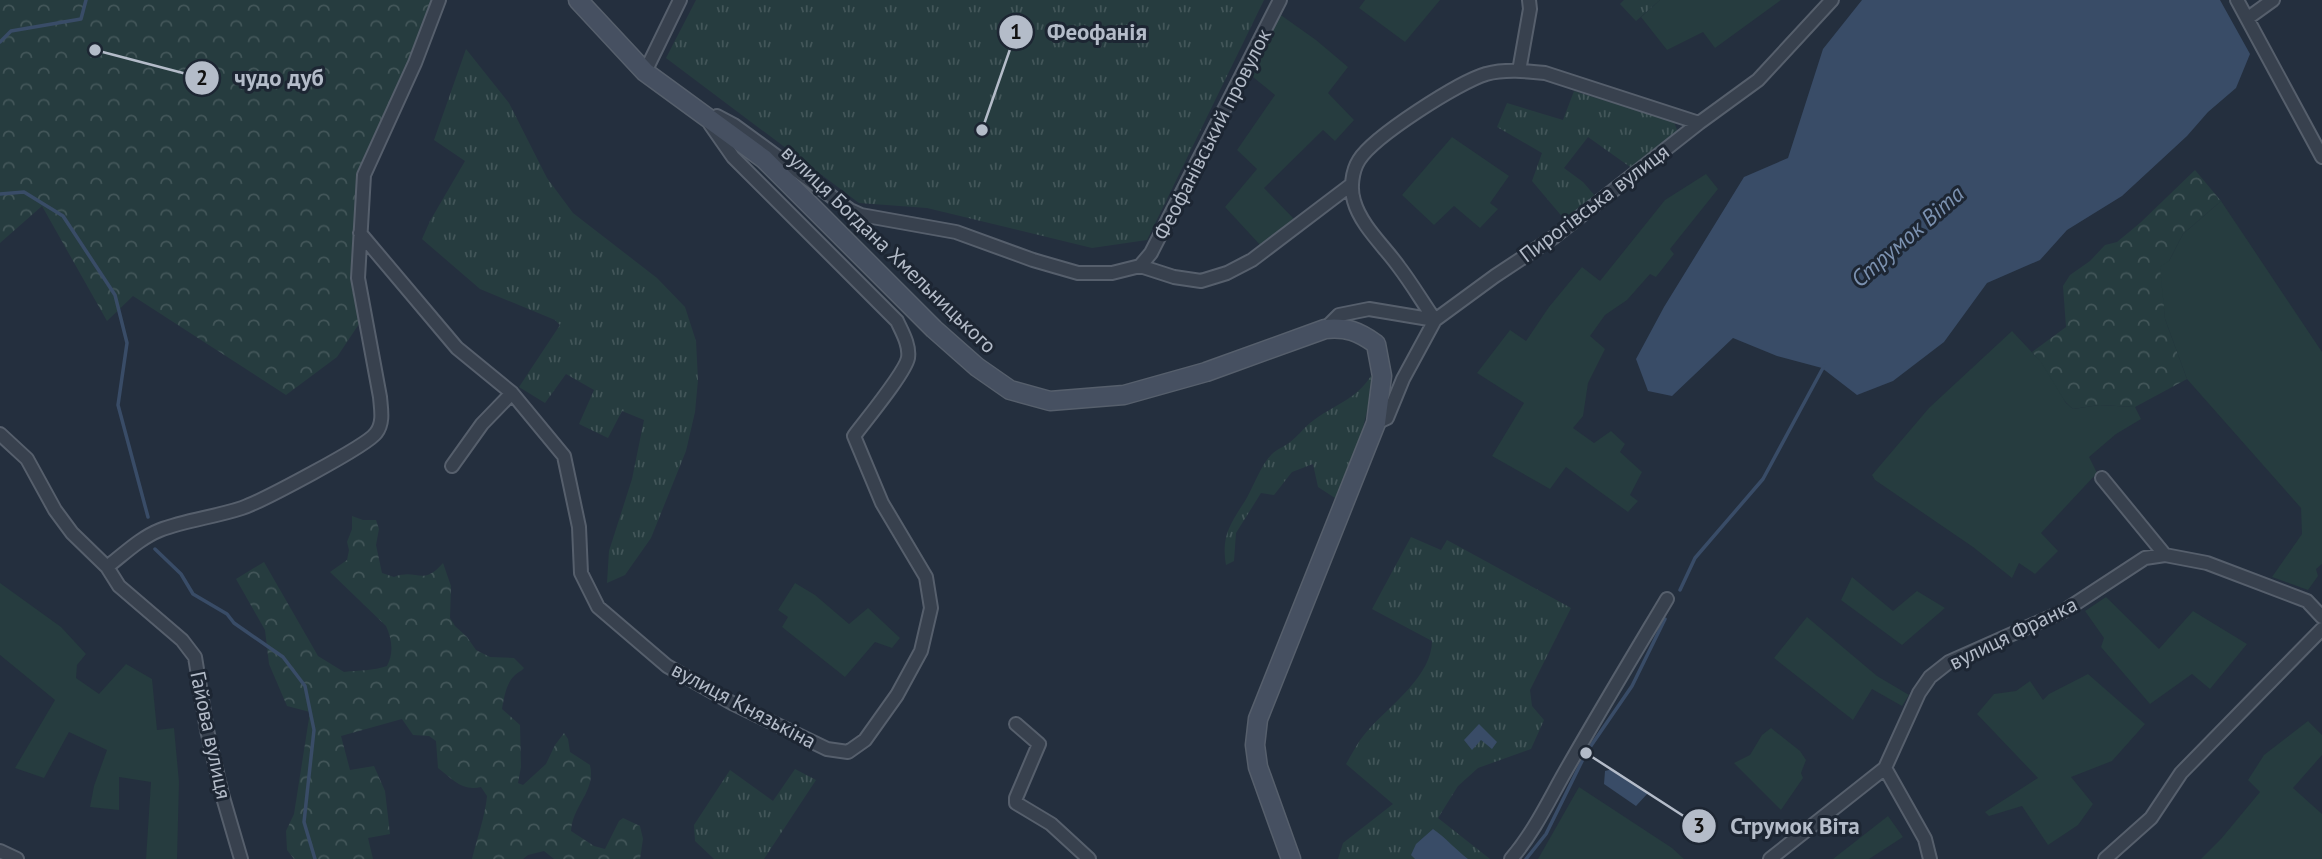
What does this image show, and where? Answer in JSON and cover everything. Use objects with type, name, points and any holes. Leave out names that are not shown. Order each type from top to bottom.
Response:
[{"type":"street","points":[[107,567],[144,537],[161,529],[245,507],[375,436],[382,416],[358,278],[364,175],[415,63],[439,0]]},
{"type":"street","name":"вулиця Богдана Хмельницького","points":[[578,0],[645,72],[764,159],[934,329],[977,367],[1010,390],[1050,401],[1124,395],[1206,372],[1325,329],[1342,327],[1359,331],[1376,344],[1382,376],[1377,423],[1258,719],[1255,745],[1258,767],[1291,859]]},
{"type":"street","points":[[645,72],[680,0]]},
{"type":"street","name":"Феофанівський провулок","points":[[1140,266],[1151,253],[1280,0]]},
{"type":"street","points":[[1519,71],[1530,0]]},
{"type":"street","name":"Пирогівська вулиця","points":[[1435,320],[1554,237],[1758,80],[1832,0]]},
{"type":"street","points":[[2237,0],[2322,157]]},
{"type":"street","points":[[2248,18],[2273,0]]},
{"type":"street","points":[[1435,320],[1366,225],[1354,201],[1353,173],[1369,147],[1444,95],[1486,74],[1519,71],[1545,73],[1699,123]]},
{"type":"street","points":[[668,88],[734,125],[834,200],[862,215],[956,232],[1078,273],[1112,273],[1140,266],[1174,277],[1201,281],[1227,273],[1252,260],[1352,184]]},
{"type":"street","name":"вулиця Князькіна","points":[[360,233],[457,348],[512,393],[565,456],[579,527],[581,573],[598,607],[667,666],[736,705],[827,749],[848,752],[865,740],[897,695],[921,651],[931,608],[926,578],[882,503],[855,436],[908,358],[906,341],[897,321],[733,157],[706,118]]},
{"type":"street","points":[[1325,329],[1339,315],[1369,309],[1435,320]]},
{"type":"street","points":[[1377,423],[1387,418],[1403,379],[1435,320]]},
{"type":"street","points":[[452,466],[482,424],[512,393]]},
{"type":"street","name":"Гайова вулиця","points":[[0,434],[27,459],[55,510],[72,533],[107,567],[119,586],[183,640],[195,657],[207,730],[241,859]]},
{"type":"street","points":[[2102,478],[2165,555]]},
{"type":"street","name":"вулиця Франка","points":[[1770,859],[1885,768],[1919,693],[1930,677],[1949,662],[2064,611],[2145,558],[2165,555],[2207,563],[2306,601],[2322,617]]},
{"type":"street","points":[[1511,859],[1539,822],[1564,774],[1667,599]]},
{"type":"street","points":[[2105,859],[2151,818],[2181,773],[2322,629]]},
{"type":"street","points":[[1016,724],[1039,744],[1016,803],[1051,824],[1089,859]]},
{"type":"street","points":[[1885,768],[1925,839],[1930,859]]},
{"type":"street","points":[[0,851],[17,859]]},
{"type":"green space","points":[[0,0],[435,0],[359,182],[365,315],[337,357],[286,395],[133,296],[107,321],[42,206],[0,243]]},
{"type":"green space","points":[[696,0],[1264,0],[1147,240],[1092,248],[927,208],[859,203],[666,58]]},
{"type":"green space","points":[[1365,0],[1440,0],[1405,42],[1359,8]]},
{"type":"green space","points":[[1624,0],[1660,0],[1636,21],[1620,4]]},
{"type":"green space","points":[[1660,0],[1781,0],[1715,48],[1703,32],[1667,50],[1641,17]]},
{"type":"green space","points":[[1278,13],[1348,67],[1328,93],[1354,120],[1335,141],[1323,130],[1264,188],[1294,219],[1262,247],[1225,207],[1257,169],[1237,150],[1275,95],[1248,73]]},
{"type":"green space","points":[[466,49],[509,103],[547,178],[573,213],[657,278],[685,307],[696,341],[698,380],[695,412],[686,451],[651,538],[625,575],[607,583],[609,551],[632,479],[644,420],[622,411],[608,438],[579,424],[594,390],[566,374],[545,403],[519,387],[560,325],[555,320],[480,289],[422,239],[465,161],[434,140]]},
{"type":"green space","points":[[1574,91],[1674,122],[1677,130],[1670,142],[1633,169],[1588,137],[1564,168],[1583,182],[1596,197],[1565,220],[1532,181],[1542,153],[1497,127],[1507,103],[1563,120]]},
{"type":"green space","points":[[1452,137],[1509,176],[1490,203],[1498,209],[1480,228],[1454,206],[1434,225],[1402,195]]},
{"type":"green space","points":[[2195,170],[2221,201],[2183,234],[2169,261],[2164,297],[2165,319],[2187,379],[2135,407],[2099,405],[2073,409],[2061,396],[2032,352],[2066,327],[2063,286],[2070,275],[2090,261],[2105,245],[2117,242],[2140,223]]},
{"type":"green space","points":[[1706,174],[1718,189],[1670,249],[1674,254],[1656,277],[1650,274],[1627,300],[1605,315],[1590,336],[1605,349],[1588,383],[1583,416],[1573,428],[1594,443],[1611,431],[1625,444],[1620,452],[1642,472],[1630,495],[1638,501],[1628,512],[1566,467],[1550,489],[1492,456],[1524,403],[1477,373],[1510,330],[1526,341],[1549,307],[1582,267],[1600,281],[1665,200]]},
{"type":"green space","points":[[2221,201],[2322,352],[2322,564],[2316,569],[2318,576],[2308,590],[2272,577],[2302,534],[2301,508],[2187,379],[2165,319],[2160,267],[2169,261],[2183,234]]},
{"type":"green space","points":[[2012,331],[2041,362],[2066,403],[2073,409],[2099,405],[2135,407],[2141,419],[2116,434],[2089,457],[2097,473],[2041,533],[2058,551],[2035,574],[2019,563],[2012,578],[1973,547],[1875,480],[1872,475],[1929,408]]},
{"type":"green space","points":[[1375,369],[1355,462],[1338,500],[1318,487],[1313,464],[1292,472],[1274,495],[1261,493],[1236,533],[1234,561],[1226,565],[1225,546],[1228,531],[1268,459],[1319,416],[1354,395]]},
{"type":"green space","points":[[352,516],[363,520],[376,520],[379,529],[376,545],[382,573],[394,577],[409,574],[425,576],[443,563],[451,586],[450,618],[455,626],[476,650],[490,657],[514,658],[524,668],[509,682],[502,709],[520,725],[521,767],[518,783],[523,785],[546,764],[564,733],[570,752],[590,765],[591,774],[571,831],[594,846],[605,849],[623,818],[640,826],[643,839],[640,859],[554,859],[544,851],[523,859],[472,859],[487,796],[481,787],[463,786],[438,768],[436,741],[429,736],[413,735],[402,719],[341,736],[350,770],[374,766],[385,791],[390,834],[368,838],[373,859],[294,859],[287,850],[286,831],[294,814],[310,712],[287,706],[269,664],[265,630],[236,579],[264,562],[318,656],[344,672],[387,666],[391,646],[386,626],[330,572],[347,560]]},
{"type":"green space","points":[[1411,537],[1441,550],[1447,540],[1571,608],[1530,690],[1532,706],[1544,720],[1531,749],[1478,768],[1458,786],[1438,818],[1490,859],[1338,859],[1343,843],[1393,804],[1346,764],[1366,732],[1409,689],[1430,654],[1432,641],[1372,609]]},
{"type":"green space","points":[[1852,577],[1893,611],[1917,591],[1945,608],[1902,645],[1841,600]]},
{"type":"green space","points":[[0,583],[61,627],[86,654],[77,665],[76,678],[99,694],[126,664],[152,679],[157,730],[174,728],[179,782],[177,859],[146,859],[151,782],[119,777],[119,810],[90,807],[94,786],[107,750],[69,732],[44,778],[15,768],[55,700],[0,655]]},
{"type":"green space","points":[[795,583],[815,595],[849,624],[868,608],[900,638],[892,648],[875,642],[845,677],[782,627],[788,617],[778,610]]},
{"type":"green space","points":[[2106,597],[2159,649],[2193,611],[2247,644],[2210,689],[2192,674],[2150,704],[2101,647],[2104,638],[2085,611]]},
{"type":"green space","points":[[1807,617],[1877,676],[1909,695],[1902,706],[1872,689],[1853,720],[1774,658]]},
{"type":"green space","points":[[2088,674],[2145,724],[2112,761],[2071,777],[2093,804],[2078,825],[2048,845],[2022,806],[1989,816],[1985,812],[2038,778],[1977,714],[1994,694],[2016,691],[2030,681],[2043,700],[2049,694]]},
{"type":"green space","points":[[2308,721],[2322,735],[2322,755],[2293,788],[2322,814],[2322,859],[2201,859],[2260,792],[2248,780],[2264,755]]},
{"type":"green space","points":[[1771,728],[1800,751],[1806,760],[1801,773],[1803,778],[1781,810],[1734,763],[1750,755],[1762,735]]},
{"type":"green space","points":[[795,769],[816,780],[764,859],[714,859],[695,841],[694,825],[730,770],[773,801]]},
{"type":"green space","points":[[1579,787],[1672,848],[1684,859],[1538,859]]},
{"type":"green space","points":[[1888,816],[1903,837],[1869,859],[1833,859]]},
{"type":"water","points":[[1862,0],[2220,0],[2250,54],[2236,88],[2122,196],[2067,230],[2040,260],[1987,283],[1944,342],[1893,381],[1857,395],[1822,368],[1777,356],[1733,338],[1672,396],[1648,391],[1636,359],[1664,307],[1744,177],[1788,158],[1823,49]]},
{"type":"water","points":[[1479,724],[1497,742],[1492,749],[1481,740],[1472,750],[1464,740]]},
{"type":"water","points":[[1613,769],[1648,793],[1636,806],[1604,784],[1605,771]]},
{"type":"water","points":[[1433,829],[1468,859],[1415,859],[1411,855],[1416,844]]},
{"type":"waterway","points":[[0,42],[11,31],[81,19],[86,0]]},
{"type":"waterway","name":"Струмок Віта","points":[[0,194],[24,192],[63,216],[115,295],[127,343],[118,405],[148,517]]},
{"type":"waterway","name":"Струмок Віта","points":[[1680,590],[1695,558],[1763,479],[1824,366]]},
{"type":"waterway","name":"Струмок Віта","points":[[155,549],[181,574],[193,594],[227,614],[234,623],[283,657],[305,686],[314,730],[304,822],[315,859]]},
{"type":"waterway","name":"Струмок Віта","points":[[1526,859],[1546,834],[1586,753],[1632,686],[1665,619]]},
{"type":"place","name":"чудо дуб","points":[[95,50]]},
{"type":"place","name":"Феофанія","points":[[982,130]]},
{"type":"place","name":"Струмок Віта","points":[[1586,753]]}]
